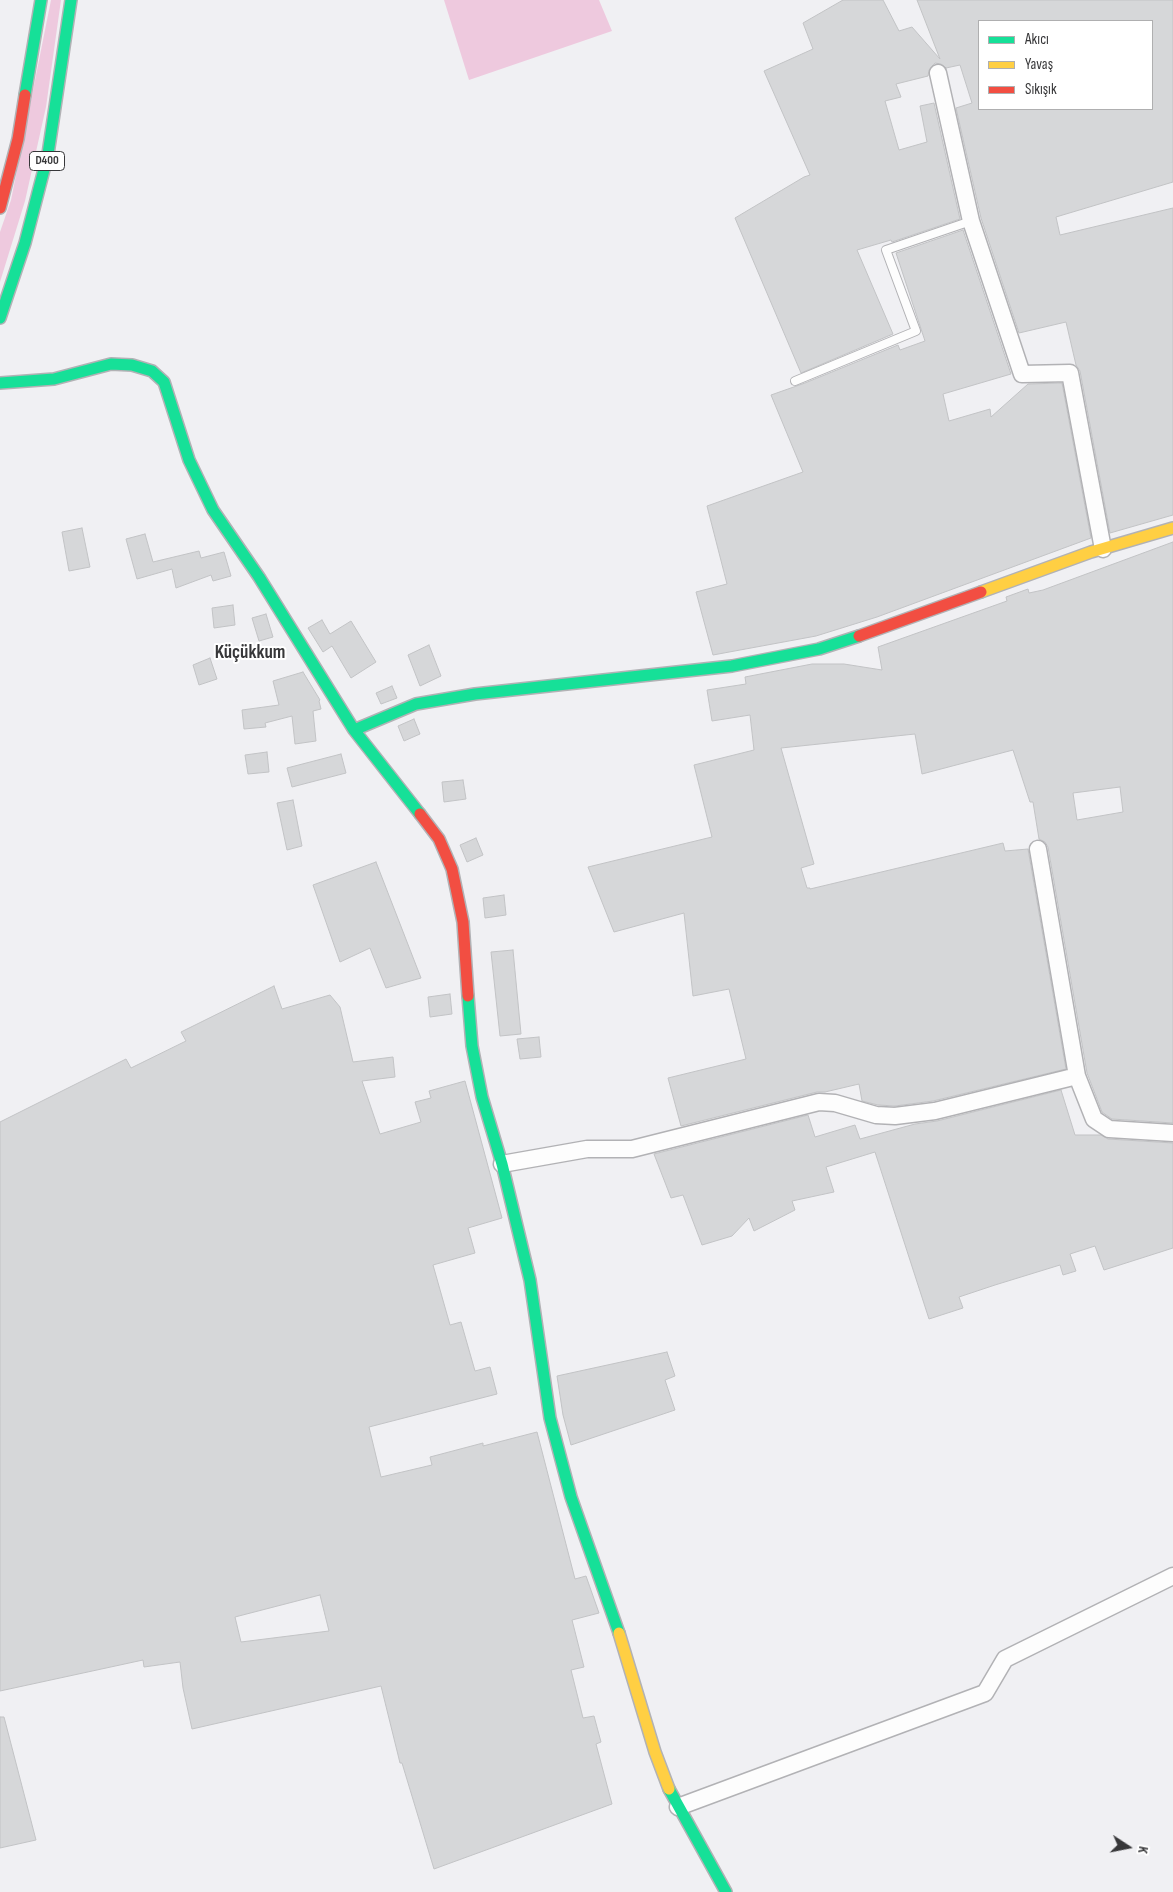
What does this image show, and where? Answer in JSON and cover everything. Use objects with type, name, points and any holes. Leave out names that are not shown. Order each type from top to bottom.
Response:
[{"type":"main road","name":"D400","points":[[0,208],[18,139],[41,0]]},
{"type":"main road","name":"D400","points":[[0,318],[25,243],[48,154],[71,0]]},
{"type":"main road","points":[[0,383],[54,379],[111,364],[132,365],[152,371],[164,382],[189,460],[213,510],[259,577],[354,730],[439,839],[452,869],[463,922],[472,1046],[482,1097],[502,1164],[530,1280],[550,1418],[569,1488],[611,1607],[655,1752],[671,1794],[726,1892]]},
{"type":"main road","points":[[354,730],[416,704],[475,694],[732,666],[819,649],[881,629],[1103,549],[1173,528]]},
{"type":"street","points":[[938,73],[971,220],[1022,374],[1070,373],[1103,549]]},
{"type":"street","points":[[1038,849],[1077,1076],[1094,1119],[1108,1129],[1173,1133]]},
{"type":"street","points":[[502,1164],[587,1149],[632,1149],[819,1102],[835,1103],[876,1115],[895,1116],[935,1111],[1077,1076]]},
{"type":"street","points":[[678,1807],[985,1693],[1005,1659],[1173,1576]]},
{"type":"lane","points":[[795,381],[916,331],[886,250],[971,220]]},
{"type":"shaded area","points":[[51,0],[61,0],[46,107],[25,201],[0,282],[0,232],[11,200]]},
{"type":"shaded area","points":[[444,0],[599,0],[612,31],[469,80]]},
{"type":"building","points":[[843,0],[883,0],[899,31],[912,27],[940,59],[917,0],[1173,0],[1173,182],[1056,217],[1060,235],[1173,208],[1173,515],[1110,533],[1080,371],[1076,365],[1066,322],[1019,333],[981,218],[956,108],[972,103],[960,65],[946,68],[941,64],[935,63],[929,70],[928,76],[896,84],[901,97],[885,101],[899,150],[927,142],[920,106],[934,103],[960,219],[892,242],[891,240],[857,250],[893,334],[801,373],[735,218],[810,175],[764,71],[813,49],[803,23]]},
{"type":"building","points":[[963,230],[1011,374],[943,394],[949,421],[990,409],[991,417],[1028,384],[1062,383],[1091,538],[877,617],[816,636],[713,655],[696,592],[727,584],[707,506],[803,472],[771,395],[898,345],[900,350],[925,341],[896,253]]},
{"type":"building","points":[[82,528],[90,567],[69,571],[62,532]]},
{"type":"building","points":[[145,534],[153,562],[199,551],[201,558],[224,552],[231,576],[213,581],[211,575],[176,588],[172,569],[137,579],[126,539]]},
{"type":"building","points":[[1173,542],[1173,1123],[1112,1119],[1102,1112],[1087,1073],[1048,847],[1045,842],[1039,839],[1033,802],[1030,802],[1013,750],[922,774],[915,734],[781,748],[814,864],[801,868],[807,888],[810,889],[1003,843],[1005,851],[1028,849],[1066,1069],[933,1101],[895,1106],[878,1105],[862,1101],[859,1084],[817,1092],[681,1126],[668,1078],[746,1059],[729,989],[693,996],[684,913],[614,932],[588,867],[712,837],[694,765],[754,750],[750,715],[712,721],[707,690],[746,684],[745,677],[812,664],[844,664],[882,670],[878,647],[1007,601],[1006,597],[1028,589],[1029,593],[1043,590]],"holes":[[[1120,787],[1123,812],[1077,820],[1073,793]]]},
{"type":"building","points":[[233,605],[235,625],[214,628],[212,608]]},
{"type":"building","points":[[266,614],[273,637],[259,641],[252,618]]},
{"type":"building","points":[[322,620],[330,634],[351,621],[376,662],[351,678],[332,646],[323,652],[308,628]]},
{"type":"building","points":[[429,645],[441,676],[420,686],[408,655]]},
{"type":"building","points":[[210,658],[217,679],[199,685],[193,665]]},
{"type":"building","points":[[303,672],[320,700],[321,709],[313,711],[316,741],[295,744],[292,716],[265,723],[266,727],[244,729],[242,710],[279,705],[273,681]]},
{"type":"building","points":[[392,686],[397,698],[381,704],[376,693]]},
{"type":"building","points":[[414,719],[420,734],[404,741],[398,726]]},
{"type":"building","points":[[267,752],[269,772],[248,774],[245,755]]},
{"type":"building","points":[[341,754],[346,773],[292,787],[287,768]]},
{"type":"building","points":[[463,780],[466,799],[444,802],[442,782]]},
{"type":"building","points":[[293,800],[302,846],[287,850],[277,803]]},
{"type":"building","points":[[476,838],[483,855],[467,862],[460,845]]},
{"type":"building","points":[[376,862],[421,978],[386,988],[370,948],[340,962],[313,885]]},
{"type":"building","points":[[504,895],[506,915],[485,918],[483,898]]},
{"type":"building","points":[[513,950],[521,1034],[500,1036],[491,952]]},
{"type":"building","points":[[274,986],[282,1009],[330,995],[340,1007],[353,1062],[393,1057],[395,1077],[362,1081],[380,1134],[421,1122],[415,1102],[431,1098],[429,1091],[465,1081],[502,1218],[468,1228],[475,1253],[433,1265],[450,1325],[461,1322],[475,1371],[490,1367],[497,1394],[369,1427],[381,1477],[432,1465],[430,1457],[483,1443],[483,1446],[537,1432],[575,1579],[586,1576],[599,1613],[572,1620],[584,1667],[571,1670],[583,1718],[594,1716],[601,1742],[596,1744],[612,1804],[434,1869],[402,1763],[400,1763],[381,1686],[192,1729],[183,1688],[180,1662],[144,1667],[143,1660],[0,1691],[0,1122],[126,1059],[131,1068],[186,1041],[181,1032]],"holes":[[[320,1595],[329,1631],[241,1642],[235,1617]]]},
{"type":"building","points":[[450,994],[452,1014],[430,1017],[428,997]]},
{"type":"building","points":[[539,1037],[541,1057],[520,1059],[517,1039]]},
{"type":"building","points":[[1061,1090],[1075,1135],[1101,1135],[1108,1139],[1173,1143],[1173,1248],[1104,1270],[1095,1246],[1070,1254],[1076,1271],[1063,1275],[1060,1265],[995,1285],[959,1297],[963,1308],[929,1319],[875,1152],[826,1167],[834,1192],[792,1201],[795,1210],[754,1231],[749,1218],[732,1236],[702,1245],[683,1195],[671,1198],[654,1154],[808,1115],[815,1137],[855,1125],[860,1139],[915,1124],[937,1121]]},
{"type":"building","points":[[667,1352],[675,1376],[665,1380],[675,1410],[571,1445],[563,1415],[557,1376]]},
{"type":"building","points":[[0,1717],[4,1717],[36,1840],[0,1848]]},
{"type":"traffic: fast","points":[[25,95],[41,0]]},
{"type":"traffic: fast","points":[[0,318],[25,243],[48,154],[71,0]]},
{"type":"traffic: fast","points":[[0,383],[54,379],[111,364],[132,365],[152,371],[164,382],[189,460],[213,510],[259,577],[354,730],[420,814]]},
{"type":"traffic: fast","points":[[354,730],[416,704],[475,694],[732,666],[819,649],[859,636]]},
{"type":"traffic: fast","points":[[468,996],[472,1046],[482,1097],[502,1164],[530,1280],[550,1418],[571,1497],[619,1633]]},
{"type":"traffic: fast","points":[[669,1789],[726,1892]]},
{"type":"traffic: slow","points":[[981,592],[1091,552],[1173,528]]},
{"type":"traffic: slow","points":[[619,1633],[655,1752],[669,1789]]},
{"type":"traffic: jam","points":[[0,208],[18,139],[25,95]]},
{"type":"traffic: jam","points":[[859,636],[981,592]]},
{"type":"traffic: jam","points":[[420,814],[439,839],[452,869],[463,922],[468,996]]},
{"type":"district","name":"Küçükkum","points":[[250,653]]}]
